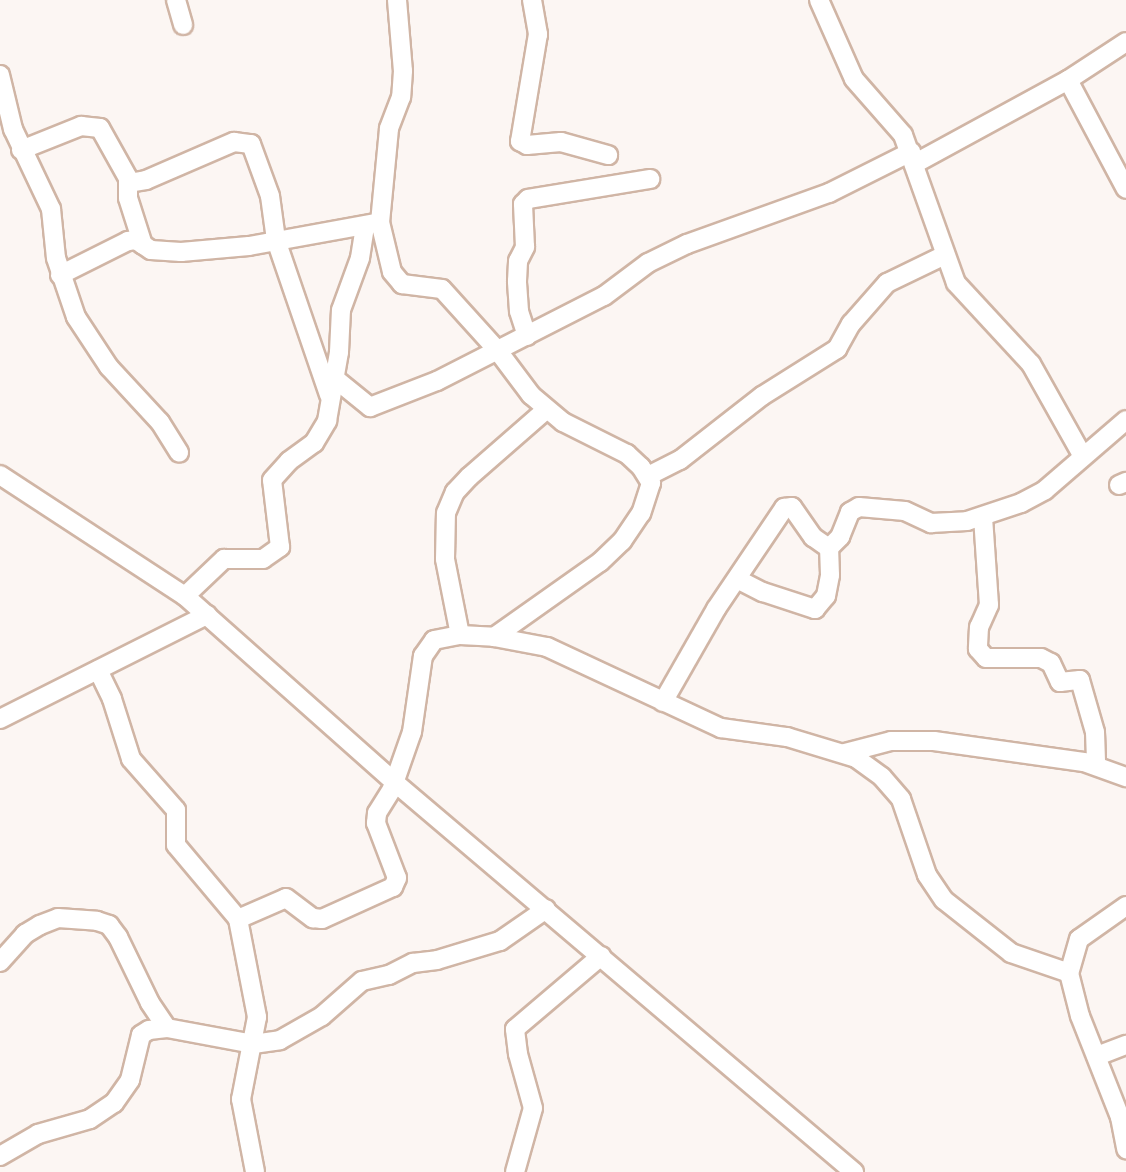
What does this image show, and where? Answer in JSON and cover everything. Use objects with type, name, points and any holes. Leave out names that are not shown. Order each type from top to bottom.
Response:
[{"type":"street","points":[[176,0],[183,25]]},
{"type":"street","points":[[184,596],[224,559],[263,559],[280,547],[272,480],[322,432],[333,377],[341,310],[373,224],[388,129],[401,97],[402,16],[397,0]]},
{"type":"street","points":[[532,0],[538,34],[520,141],[527,145],[561,142],[608,155]]},
{"type":"street","points":[[819,0],[854,79],[890,117],[912,158],[945,255],[964,296],[1031,364],[1082,455]]},
{"type":"street","points":[[333,377],[370,407],[454,374],[604,296],[668,254],[829,193],[912,158],[1068,80],[1126,42]]},
{"type":"street","points":[[0,75],[7,111],[21,150],[51,209],[60,275],[76,317],[91,342],[160,422],[179,452]]},
{"type":"street","points":[[1068,80],[1126,189]]},
{"type":"street","points":[[21,150],[92,124],[107,138],[129,183],[128,198],[143,244]]},
{"type":"street","points":[[129,183],[146,180],[206,152],[245,140],[257,150],[270,196],[276,240],[329,395]]},
{"type":"street","points":[[527,336],[519,311],[517,281],[518,261],[525,247],[524,204],[528,199],[650,178]]},
{"type":"street","points":[[60,275],[128,241],[143,244],[164,253],[276,240],[373,224]]},
{"type":"street","points":[[373,224],[397,279],[413,287],[428,285],[442,289],[498,351],[511,372],[547,409],[563,423],[627,454],[648,476],[648,495],[622,541],[569,587],[494,637]]},
{"type":"street","points":[[648,476],[680,460],[767,392],[837,349],[850,324],[887,283],[945,255]]},
{"type":"street","points":[[460,635],[445,559],[446,513],[455,492],[469,477],[547,409]]},
{"type":"street","points":[[737,579],[763,592],[815,609],[826,597],[830,575],[829,548],[840,537],[850,512],[858,507],[905,511],[931,523],[983,517],[1045,490],[1082,455],[1126,420]]},
{"type":"street","points":[[0,475],[184,596],[392,780],[601,956],[843,1169]]},
{"type":"street","points":[[663,702],[737,579],[788,506],[799,514],[813,537],[829,548]]},
{"type":"street","points":[[983,517],[989,605],[979,627],[978,649],[986,658],[1041,658],[1051,663],[1060,682],[1080,680],[1095,732],[1096,765]]},
{"type":"street","points":[[0,719],[207,615]]},
{"type":"street","points":[[238,919],[286,898],[313,918],[322,919],[393,887],[397,878],[395,868],[376,823],[412,732],[426,647],[434,640],[460,635],[494,637],[547,647],[721,729],[787,737],[845,753],[882,777],[901,800],[927,874],[944,900],[1011,953],[1069,973]]},
{"type":"street","points":[[98,670],[112,699],[131,759],[176,810],[176,845],[238,919],[257,1017],[241,1099],[255,1172]]},
{"type":"street","points":[[845,753],[891,741],[934,741],[1096,765],[1126,777]]},
{"type":"street","points":[[1126,906],[1079,939],[1069,973],[1080,1016],[1124,1126],[1126,1149]]},
{"type":"street","points":[[0,1156],[38,1134],[77,1124],[103,1112],[124,1092],[130,1080],[141,1035],[150,1030],[167,1028],[253,1044],[295,1033],[373,976],[500,941],[546,909]]},
{"type":"street","points":[[0,962],[25,934],[40,925],[58,918],[97,921],[109,926],[118,937],[150,1003],[167,1028]]},
{"type":"street","points":[[515,1172],[533,1108],[518,1054],[515,1029],[601,956]]},
{"type":"street","points":[[1097,1056],[1126,1045]]}]
